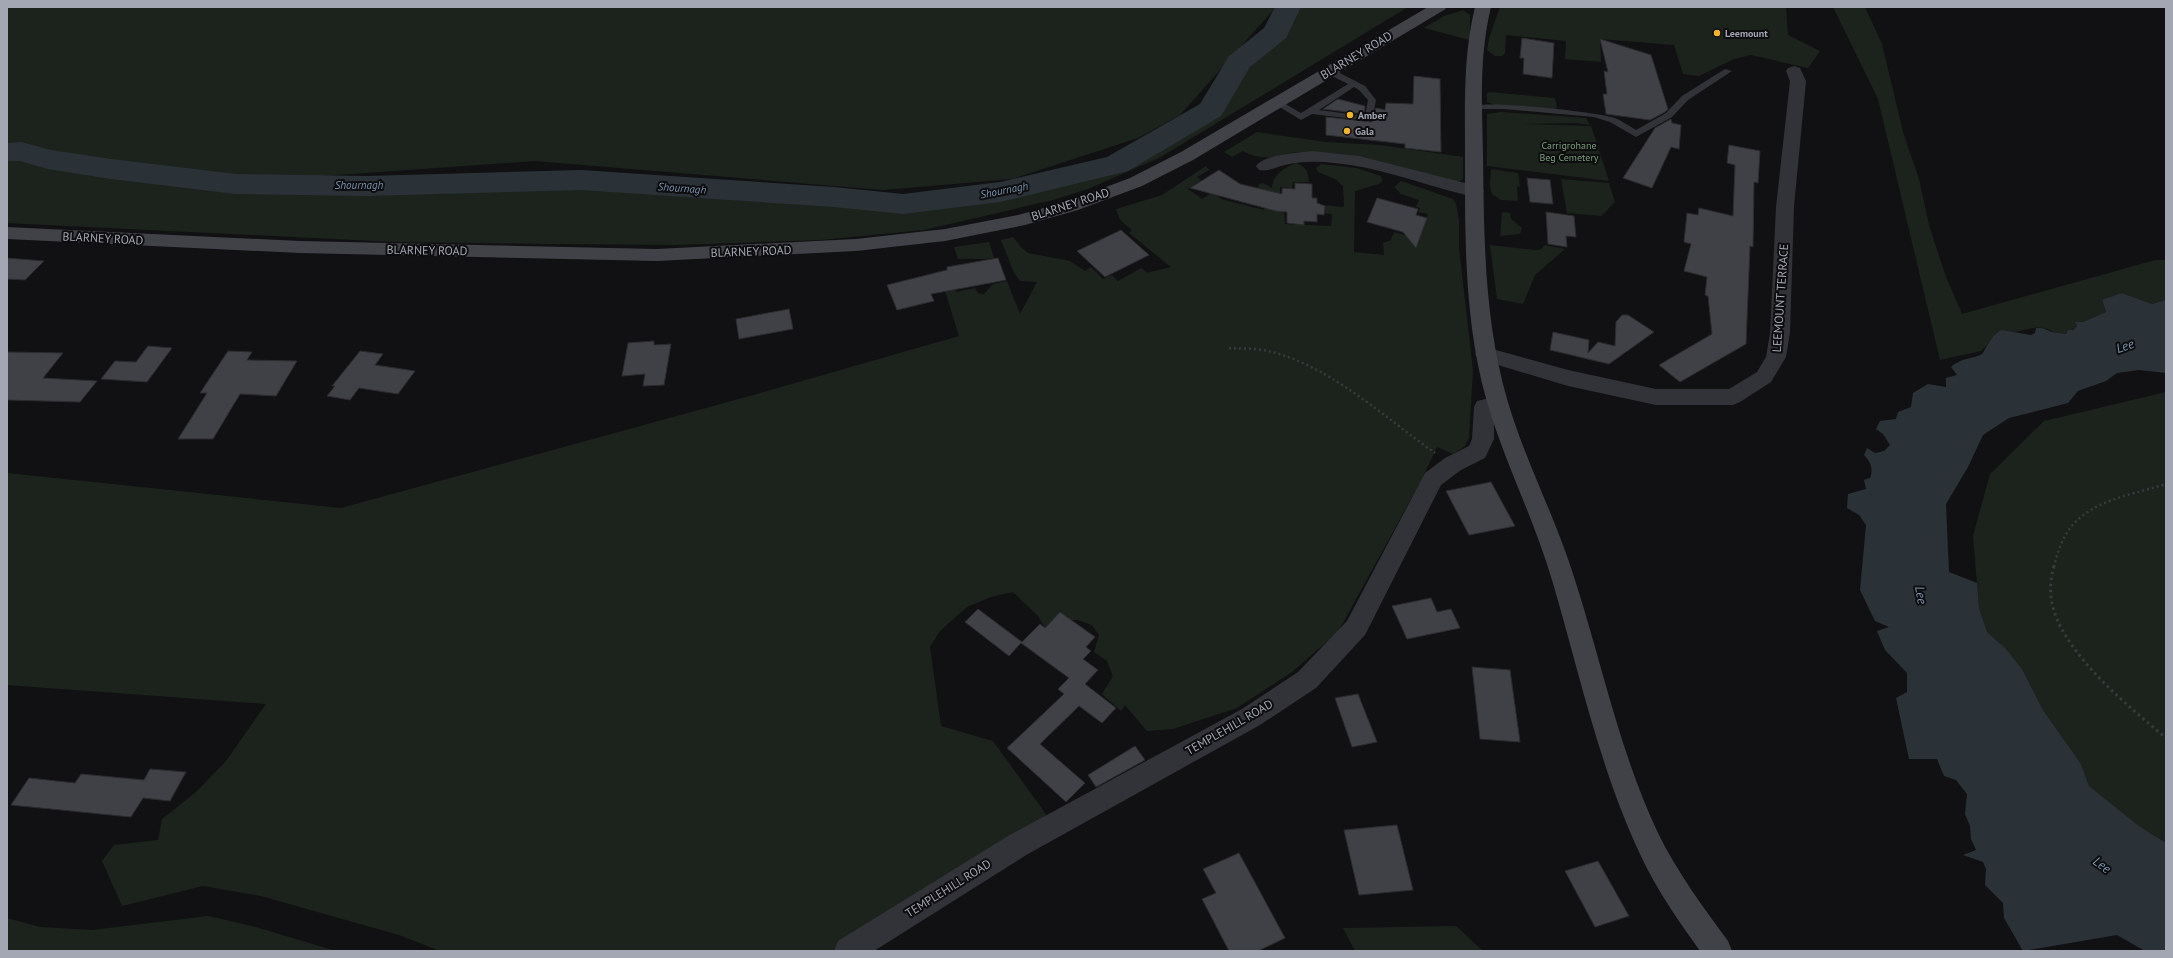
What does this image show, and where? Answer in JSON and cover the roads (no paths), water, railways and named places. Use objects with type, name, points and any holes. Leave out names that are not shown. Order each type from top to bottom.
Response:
[{"type":"main road","name":"BLARNEY ROAD","points":[[7,233],[253,245],[622,255],[765,251],[856,245],[944,234],[1019,221],[1072,206],[1136,182],[1187,156],[1439,7]]},
{"type":"main road","points":[[1483,7],[1476,40],[1474,107],[1475,262],[1485,354],[1498,404],[1552,542],[1604,725],[1643,830],[1681,902],[1718,951]]},
{"type":"street","name":"LEEMOUNT TERRACE","points":[[1485,354],[1568,378],[1656,397],[1733,397],[1764,377],[1776,358],[1780,334],[1785,207],[1798,81],[1794,71]]},
{"type":"street","points":[[1265,166],[1289,158],[1340,158],[1365,163],[1452,188],[1475,191]]},
{"type":"street","name":"TEMPLEHILL ROAD","points":[[848,951],[1018,845],[1247,719],[1307,680],[1356,628],[1433,479],[1452,464],[1477,452],[1483,439],[1484,408],[1498,404]]},
{"type":"lane","points":[[1311,111],[1369,119],[1372,100],[1362,88],[1329,71]]},
{"type":"lane","points":[[1474,107],[1594,115],[1613,120],[1636,134],[1669,115],[1685,98],[1728,71]]},
{"type":"lane","points":[[1277,102],[1301,117],[1354,84]]},
{"type":"water","name":"Lee","points":[[2122,293],[2152,304],[2166,300],[2166,373],[2139,370],[2117,373],[2106,381],[2078,391],[2068,403],[2009,418],[1983,435],[1968,467],[1946,504],[1949,572],[1977,583],[1979,608],[1987,632],[2005,648],[2022,669],[2043,710],[2081,764],[2089,786],[2139,826],[2166,843],[2166,951],[2145,951],[2117,935],[2023,951],[2004,918],[2003,903],[1985,885],[1986,869],[1983,862],[1963,855],[1976,850],[1971,839],[1970,826],[1965,814],[1967,794],[1956,780],[1944,776],[1937,759],[1909,759],[1896,698],[1907,692],[1907,673],[1885,650],[1877,631],[1889,627],[1875,621],[1860,590],[1866,525],[1859,515],[1847,508],[1848,494],[1866,489],[1864,480],[1870,478],[1872,471],[1870,463],[1864,455],[1867,448],[1875,453],[1884,451],[1890,445],[1883,434],[1876,429],[1880,421],[1896,419],[1898,412],[1911,407],[1913,393],[1928,384],[1946,387],[1946,378],[1957,375],[1951,367],[1962,360],[1982,354],[1994,336],[2002,330],[2031,335],[2035,333],[2036,328],[2041,328],[2052,332],[2066,334],[2068,330],[2073,330],[2077,326],[2075,322],[2083,322],[2106,312],[2102,300]]},
{"type":"waterway","name":"Shournagh","points":[[7,152],[21,151],[48,159],[111,169],[236,184],[366,186],[581,180],[834,197],[903,204],[1000,192],[1117,164],[1211,110],[1239,62],[1276,32],[1288,7]]},
{"type":"place","name":"Leemount","points":[[1717,33]]},
{"type":"place","name":"Amber","points":[[1350,115]]},
{"type":"place","name":"Gala","points":[[1347,131]]},
{"type":"park label","name":"Carrigrohane Beg Cemetery","points":[[1569,150]]}]
